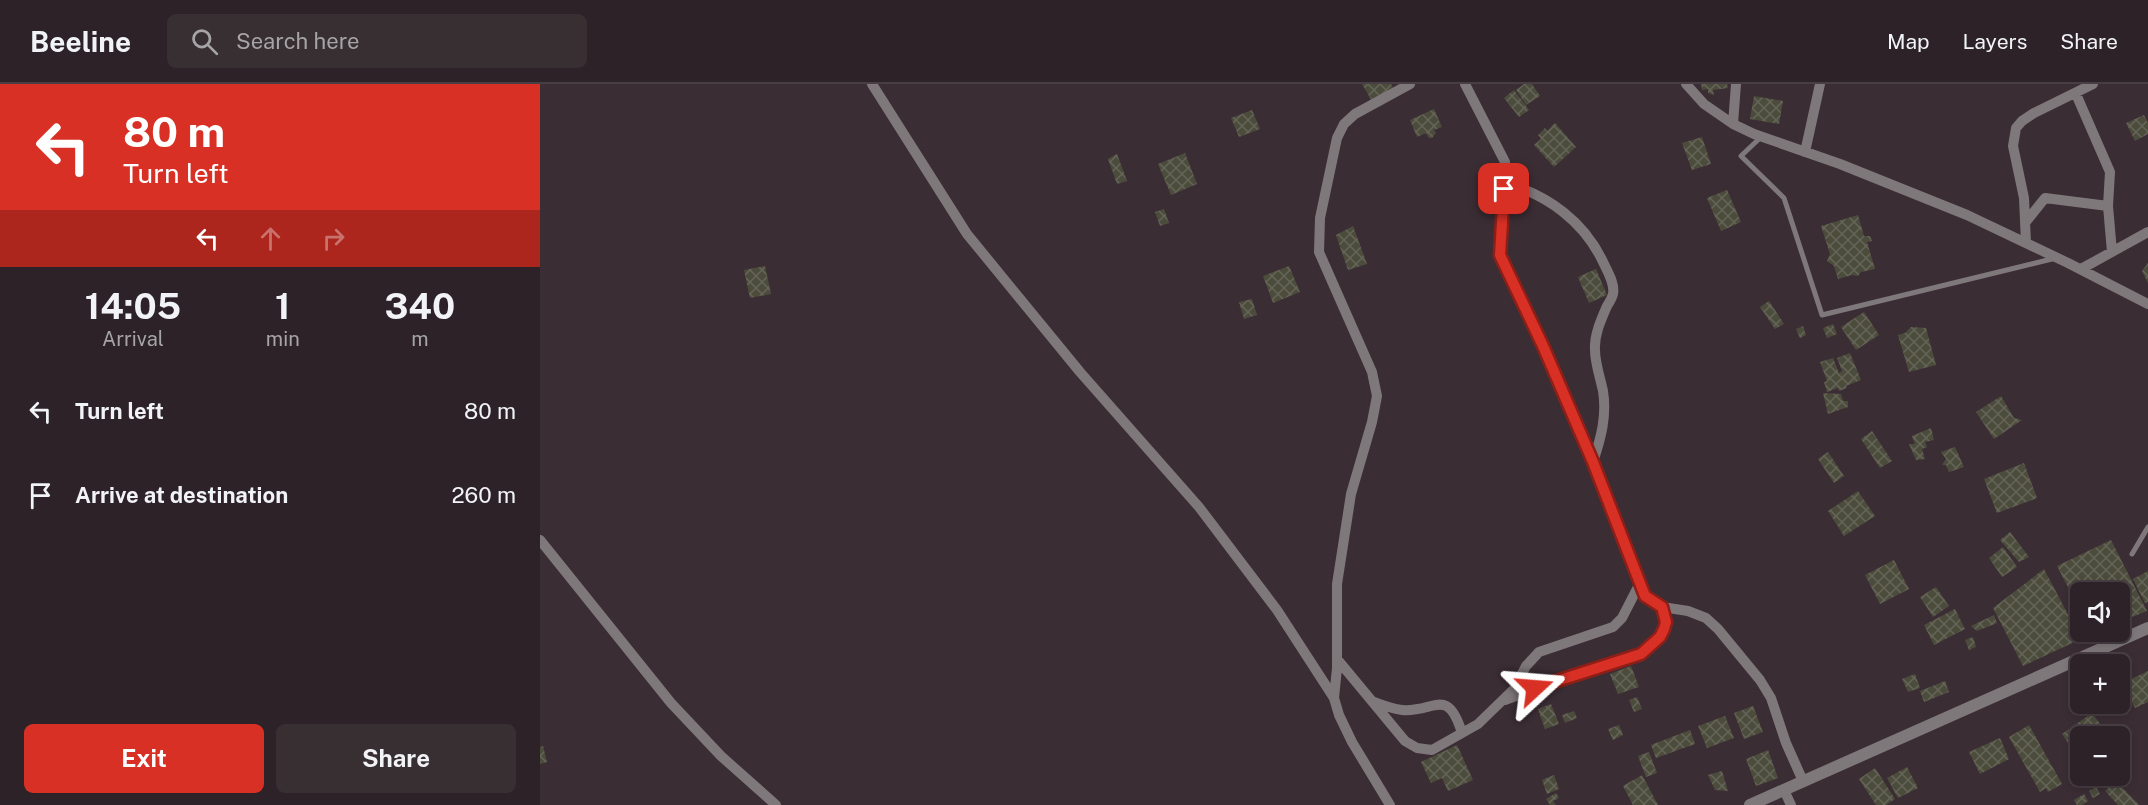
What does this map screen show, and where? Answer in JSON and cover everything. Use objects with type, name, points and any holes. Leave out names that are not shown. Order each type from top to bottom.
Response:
[{"type":"street","points":[[872,84],[967,234],[1080,372],[1199,507],[1277,610],[1334,698],[1339,715],[1352,742],[1390,805]]},
{"type":"street","points":[[1334,698],[1337,659],[1337,584],[1351,494],[1372,422],[1377,396],[1372,372],[1319,252],[1320,218],[1337,138],[1344,124],[1355,114],[1410,84]]},
{"type":"street","points":[[1465,84],[1505,162],[1500,255],[1543,346],[1593,462],[1645,596],[1662,607],[1688,611],[1706,618],[1731,645],[1760,680],[1771,698],[1786,743],[1803,782]]},
{"type":"street","points":[[1686,84],[1704,104],[1733,124],[1840,164],[1967,216],[2058,258],[2148,304]]},
{"type":"street","points":[[1733,124],[1736,84]]},
{"type":"street","points":[[1805,152],[1820,84]]},
{"type":"street","points":[[2026,243],[2024,198],[2013,146],[2016,128],[2034,113],[2093,84]]},
{"type":"street","points":[[2076,93],[2110,172],[2108,206],[2112,252]]},
{"type":"street","points":[[1505,183],[1528,189],[1575,222],[1585,232],[1601,256],[1611,278],[1613,294],[1596,337],[1594,351],[1605,408],[1603,432],[1593,462]]},
{"type":"street","points":[[2025,223],[2045,198],[2108,206]]},
{"type":"street","points":[[2080,269],[2148,232]]},
{"type":"street","points":[[540,540],[671,703],[722,756],[776,805]]},
{"type":"street","points":[[1337,659],[1405,741],[1417,748],[1432,750],[1478,724],[1514,689],[1526,666],[1539,652],[1613,627],[1622,618],[1640,583]]},
{"type":"street","points":[[1502,702],[1580,673],[1641,654],[1660,637],[1664,629],[1666,622],[1662,607]]},
{"type":"street","points":[[1750,805],[2148,628]]},
{"type":"street","points":[[1373,701],[1401,710],[1439,703],[1446,706],[1457,720],[1462,733]]},
{"type":"street","points":[[1784,790],[1791,805]]},
{"type":"lane","points":[[1761,136],[1741,156],[1784,198],[1821,315],[2058,258]]},
{"type":"lane","points":[[2132,554],[2148,527]]},
{"type":"building","points":[[1362,84],[1391,84],[1394,90],[1373,103]]},
{"type":"building","points":[[1524,84],[1532,84],[1540,96],[1526,105],[1516,90]]},
{"type":"building","points":[[1701,84],[1727,84],[1728,88],[1713,90],[1714,95],[1708,93],[1708,89],[1702,90]]},
{"type":"building","points":[[1514,90],[1529,110],[1519,117],[1504,98]]},
{"type":"building","points":[[1754,96],[1783,101],[1779,124],[1750,119]]},
{"type":"building","points":[[1434,109],[1442,127],[1434,130],[1436,133],[1432,138],[1429,138],[1426,133],[1417,137],[1410,120]]},
{"type":"building","points":[[1252,110],[1260,129],[1239,137],[1231,118]]},
{"type":"building","points":[[2144,115],[2148,123],[2148,134],[2135,141],[2126,123]]},
{"type":"building","points":[[1555,123],[1576,147],[1554,167],[1534,145],[1541,139],[1538,135],[1545,128],[1547,131]]},
{"type":"building","points":[[1702,137],[1711,164],[1692,170],[1682,143]]},
{"type":"building","points":[[1185,153],[1197,184],[1171,195],[1158,164]]},
{"type":"building","points":[[1117,154],[1127,181],[1117,184],[1108,159]]},
{"type":"building","points":[[1727,190],[1741,222],[1721,231],[1707,198]]},
{"type":"building","points":[[1164,209],[1169,223],[1160,226],[1155,212]]},
{"type":"building","points":[[1858,215],[1864,236],[1870,236],[1872,241],[1867,242],[1875,269],[1861,272],[1858,276],[1852,275],[1838,279],[1834,266],[1827,261],[1830,254],[1821,226]]},
{"type":"building","points":[[1353,226],[1367,264],[1348,270],[1336,235]]},
{"type":"building","points":[[2148,263],[2148,283],[2142,271]]},
{"type":"building","points":[[765,266],[771,294],[750,298],[744,270]]},
{"type":"building","points":[[1289,266],[1300,292],[1273,303],[1263,276]]},
{"type":"building","points":[[1596,269],[1607,295],[1589,303],[1578,277]]},
{"type":"building","points":[[1252,299],[1257,315],[1244,319],[1239,302]]},
{"type":"building","points":[[1769,301],[1784,324],[1775,329],[1760,307]]},
{"type":"building","points":[[1864,312],[1879,335],[1856,350],[1841,327]]},
{"type":"building","points":[[1833,324],[1837,334],[1827,338],[1823,328]]},
{"type":"building","points":[[1803,326],[1806,335],[1800,338],[1796,329]]},
{"type":"building","points":[[1911,327],[1926,328],[1936,365],[1909,372],[1898,335],[1905,333]]},
{"type":"building","points":[[1850,353],[1861,380],[1839,391],[1838,388],[1827,392],[1824,382],[1827,381],[1820,362],[1833,358],[1839,373],[1842,371],[1837,358]]},
{"type":"building","points":[[1823,393],[1841,394],[1843,401],[1848,401],[1848,407],[1828,414]]},
{"type":"building","points":[[2001,396],[2014,418],[2022,420],[1994,439],[1976,412]]},
{"type":"building","points":[[1931,428],[1934,440],[1925,442],[1927,447],[1922,449],[1925,459],[1916,460],[1909,444],[1915,444],[1912,436]]},
{"type":"building","points":[[1872,431],[1892,461],[1880,468],[1861,439]]},
{"type":"building","points":[[1955,447],[1964,467],[1949,472],[1946,465],[1942,465],[1946,459],[1941,452]]},
{"type":"building","points":[[1828,452],[1844,476],[1834,483],[1818,459]]},
{"type":"building","points":[[2024,463],[2037,498],[1997,513],[1984,479]]},
{"type":"building","points":[[1858,491],[1875,516],[1844,536],[1828,511]]},
{"type":"building","points":[[2010,532],[2029,557],[2019,562],[2000,540]]},
{"type":"building","points":[[2111,540],[2147,611],[2130,618],[2130,582],[2070,582],[2070,591],[2057,566]]},
{"type":"building","points":[[2003,547],[2017,567],[2002,577],[1989,558]]},
{"type":"building","points":[[1894,560],[1909,589],[1880,604],[1865,575]]},
{"type":"building","points":[[2044,569],[2070,618],[2070,642],[2075,642],[2023,666],[1993,608]]},
{"type":"building","points":[[2148,571],[2148,602],[2145,603],[2133,579]]},
{"type":"building","points":[[1936,587],[1949,606],[1933,617],[1920,597]]},
{"type":"building","points":[[1955,609],[1965,629],[1934,645],[1924,625]]},
{"type":"building","points":[[1994,615],[1997,623],[1977,631],[1971,626]]},
{"type":"building","points":[[1973,637],[1976,647],[1969,650],[1965,640]]},
{"type":"building","points":[[1631,666],[1639,687],[1618,694],[1610,674]]},
{"type":"building","points":[[2148,671],[2148,702],[2135,708],[2130,698],[2130,680]]},
{"type":"building","points":[[1915,674],[1920,688],[1908,692],[1902,679]]},
{"type":"building","points":[[1945,681],[1949,692],[1924,702],[1920,691]]},
{"type":"building","points":[[1637,697],[1642,709],[1634,712],[1629,700]]},
{"type":"building","points":[[1551,704],[1559,724],[1545,729],[1538,709]]},
{"type":"building","points":[[1753,706],[1763,732],[1744,739],[1734,713]]},
{"type":"building","points":[[1574,711],[1577,718],[1565,723],[1562,715]]},
{"type":"building","points":[[2093,714],[2102,726],[2073,726]]},
{"type":"building","points":[[1725,716],[1734,738],[1707,748],[1698,726]]},
{"type":"building","points":[[1619,725],[1623,735],[1613,740],[1608,729]]},
{"type":"building","points":[[2029,725],[2062,784],[2048,792],[2046,788],[2040,792],[2009,737]]},
{"type":"building","points":[[2070,728],[2070,746],[2062,734]]},
{"type":"building","points":[[1690,730],[1695,744],[1656,758],[1651,745]]},
{"type":"building","points":[[2000,738],[2009,759],[1980,774],[1969,752]]},
{"type":"building","points":[[1457,745],[1473,780],[1448,791],[1442,778],[1431,783],[1421,762]]},
{"type":"building","points":[[543,746],[547,762],[540,764],[540,747]]},
{"type":"building","points":[[1768,750],[1778,778],[1756,786],[1746,759]]},
{"type":"building","points":[[1649,752],[1657,773],[1646,777],[1638,756]]},
{"type":"building","points":[[1907,767],[1918,788],[1898,798],[1887,778]]},
{"type":"building","points":[[1875,768],[1895,799],[1886,805],[1876,805],[1859,779]]},
{"type":"building","points":[[1722,771],[1728,791],[1715,790],[1708,775]]},
{"type":"building","points":[[1554,775],[1559,789],[1547,794],[1542,780]]},
{"type":"building","points":[[1642,775],[1658,805],[1633,805],[1623,786]]},
{"type":"building","points":[[2110,786],[2121,786],[2139,805],[2118,805],[2105,791]]},
{"type":"building","points":[[2096,787],[2100,794],[2093,798],[2089,791]]},
{"type":"building","points":[[1556,793],[1559,798],[1553,801],[1556,805],[1550,805],[1546,799]]},
{"type":"building","points":[[2084,794],[2088,801],[2077,805],[2074,800]]},
{"type":"route","points":[[1504,189],[1500,255],[1543,346],[1593,462],[1645,596],[1662,607],[1666,622],[1660,637],[1641,654],[1535,688]]}]
